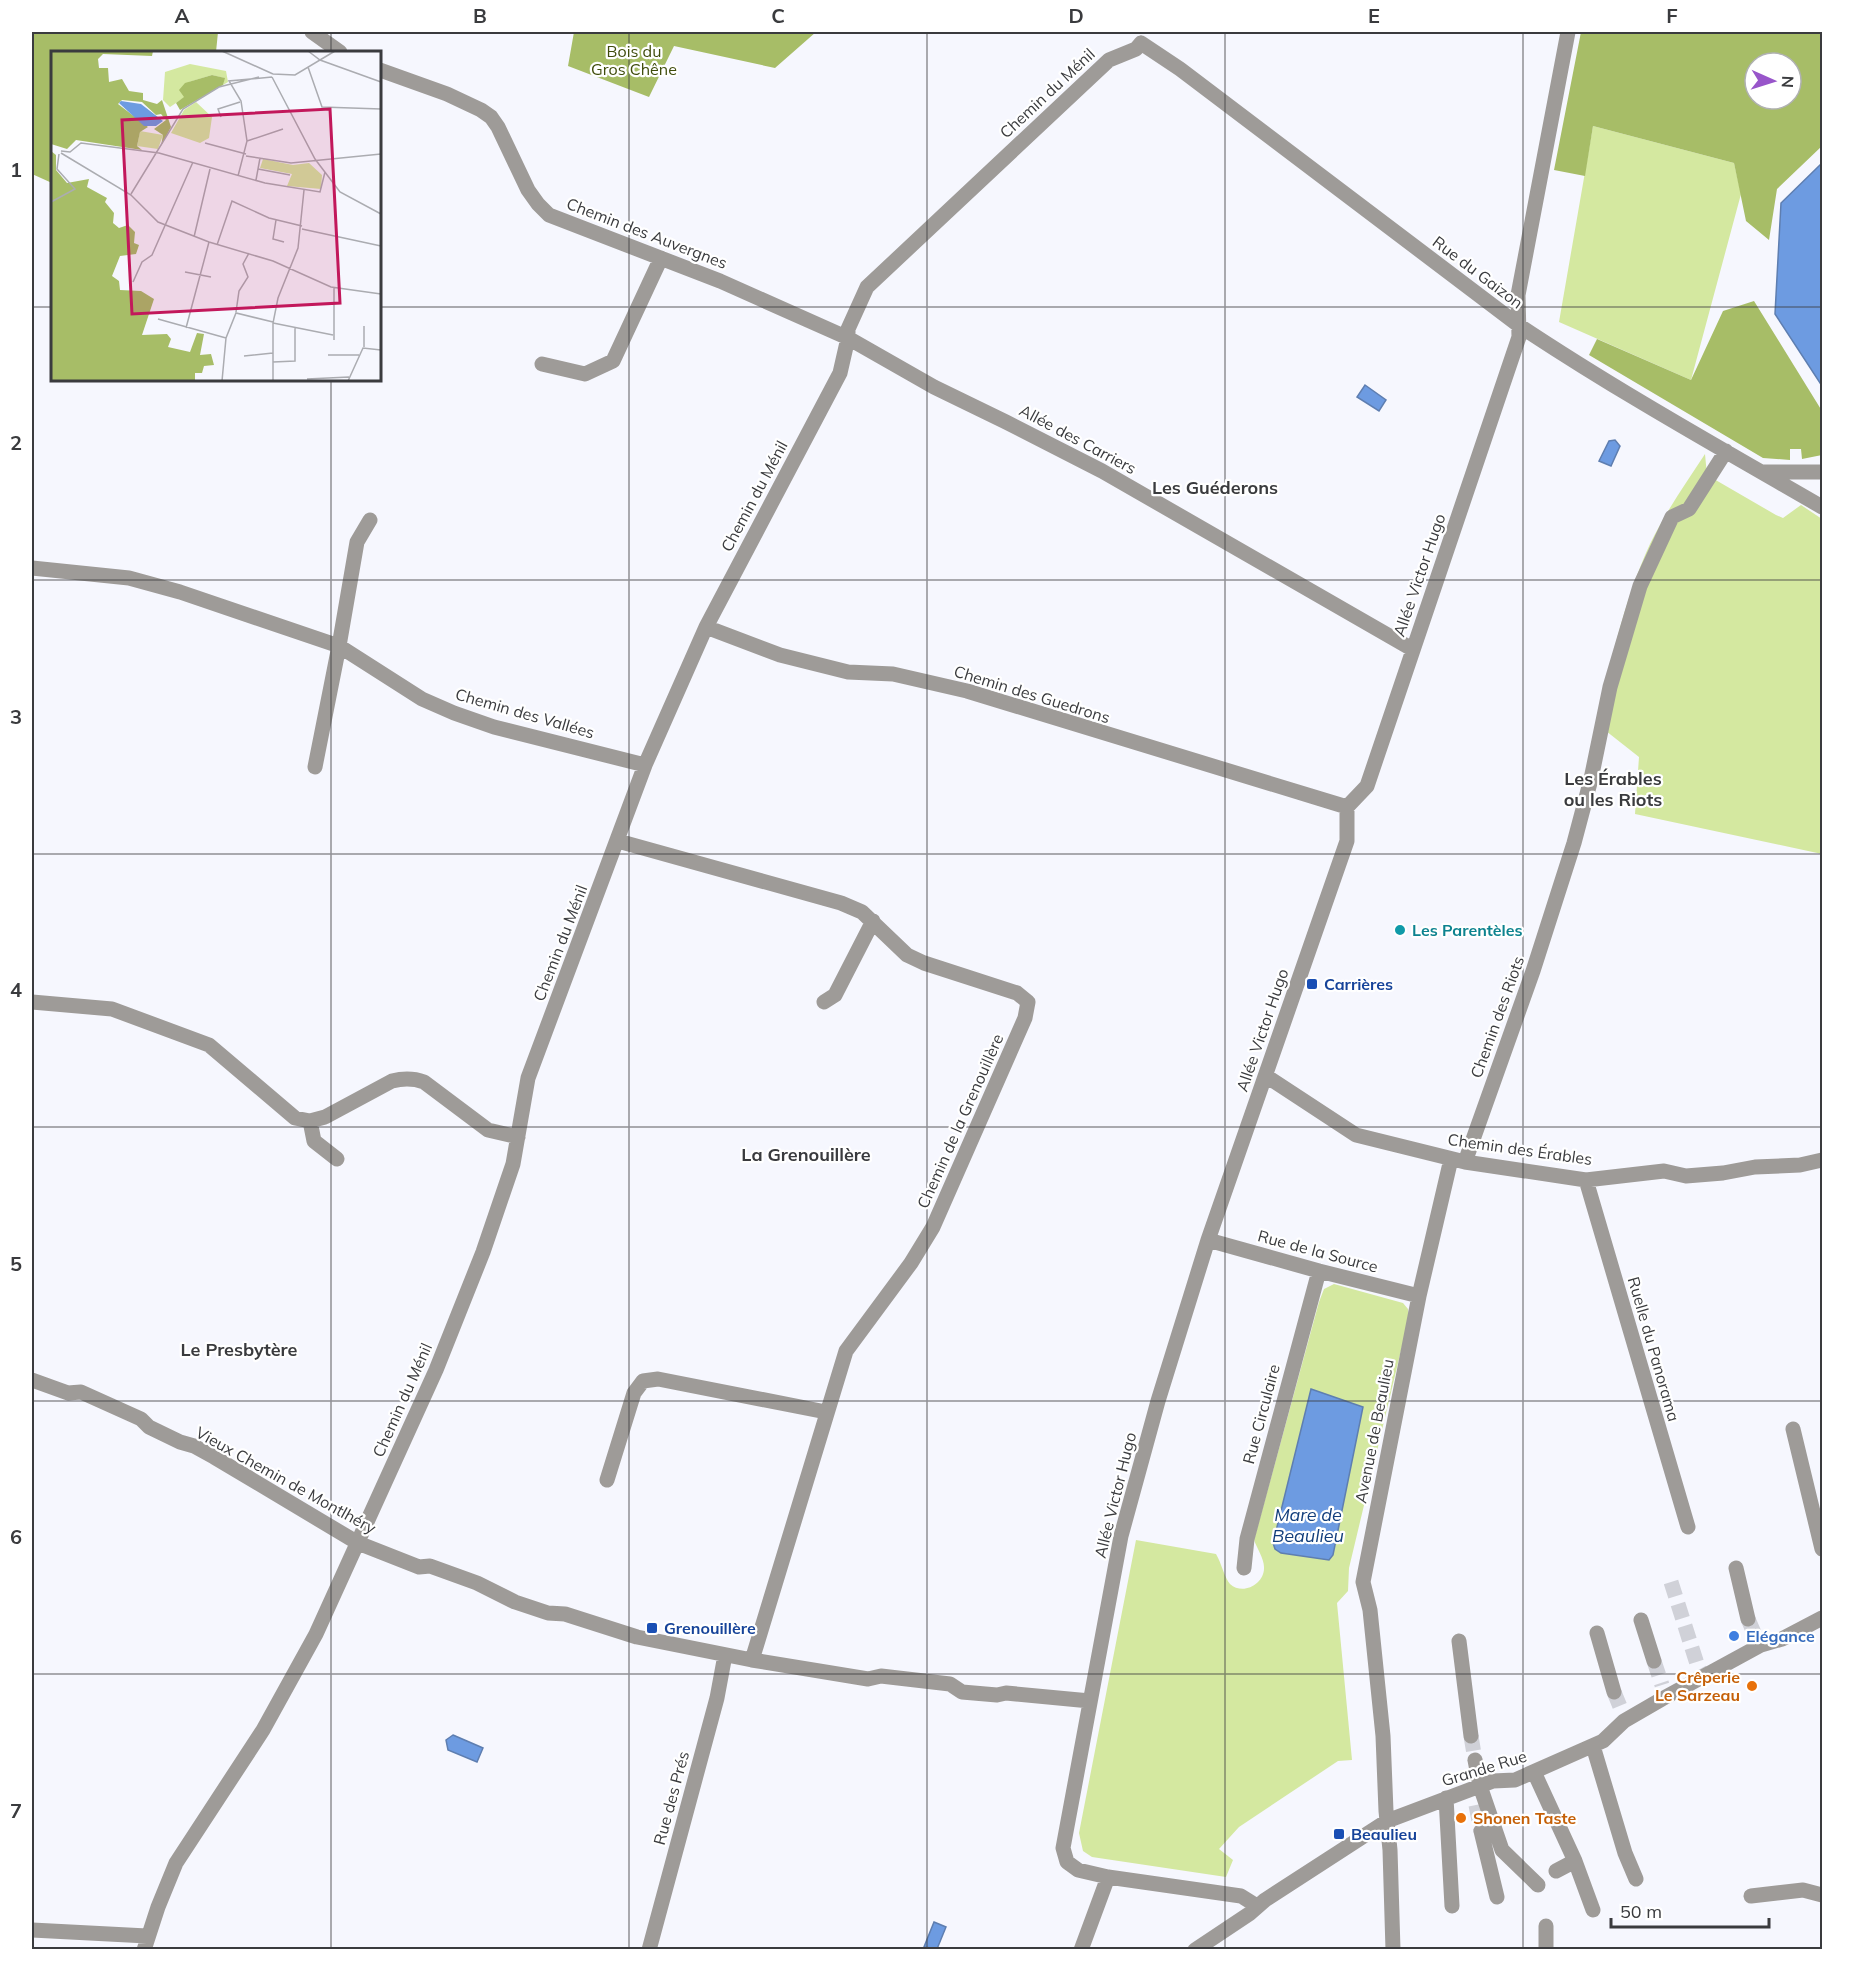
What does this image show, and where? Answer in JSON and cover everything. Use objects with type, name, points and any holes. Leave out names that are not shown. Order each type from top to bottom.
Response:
[{"type":"street","points":[[312,32],[339,51]]},
{"type":"street","name":"Allée Victor Hugo","points":[[1257,1906],[1240,1896],[1108,1877],[1078,1870],[1067,1862],[1063,1848],[1121,1536],[1158,1401],[1208,1240],[1347,841],[1347,807],[1367,786],[1519,337],[1518,295],[1568,32]]},
{"type":"street","name":"Rue du Gaizon","points":[[1140,37],[1517,324],[1561,353],[1822,507]]},
{"type":"street","name":"Chemin du Ménil","points":[[146,1943],[176,1863],[263,1730],[316,1634],[436,1370],[483,1252],[513,1164],[528,1078],[645,765],[706,627],[840,373],[848,328],[867,287],[1109,60],[1136,49],[1140,37]]},
{"type":"street","name":"Chemin des Auvergnes","points":[[381,69],[447,94],[491,117],[528,190],[549,215],[720,281],[848,338]]},
{"type":"street","points":[[542,364],[585,374],[613,361],[661,258]]},
{"type":"street","name":"Allée des Carriers","points":[[848,338],[934,387],[1102,471],[1412,649]]},
{"type":"street","name":"Chemin des Riots","points":[[1458,1160],[1544,939],[1574,843],[1591,779],[1610,687],[1640,586],[1672,517],[1689,509],[1726,451]]},
{"type":"street","points":[[1760,472],[1822,472]]},
{"type":"street","points":[[315,767],[357,542],[370,520]]},
{"type":"street","name":"Chemin des Vallées","points":[[32,568],[129,578],[180,592],[339,646],[422,699],[454,714],[494,727],[645,765]]},
{"type":"street","name":"Chemin des Guedrons","points":[[706,627],[780,655],[848,672],[893,674],[967,691],[1347,807]]},
{"type":"street","name":"Chemin de la Grenouillère","points":[[618,841],[841,903],[862,912],[907,955],[924,963],[1017,993],[1028,1002],[1025,1018],[933,1227],[911,1263],[846,1351],[752,1660]]},
{"type":"street","points":[[825,1002],[835,995],[873,921]]},
{"type":"street","points":[[32,1002],[112,1010],[208,1045],[295,1118],[310,1121],[326,1117],[392,1081],[404,1078],[416,1079],[424,1082],[488,1130],[518,1137]]},
{"type":"street","name":"Chemin des Érables","points":[[1266,1076],[1336,1115],[1356,1135],[1458,1160],[1586,1180],[1664,1171],[1686,1176],[1723,1173],[1755,1167],[1800,1166],[1822,1160]]},
{"type":"street","points":[[310,1121],[314,1141],[337,1159]]},
{"type":"street","name":"Avenue de Beaulieu","points":[[1393,1950],[1383,1736],[1370,1610],[1363,1582],[1419,1296],[1458,1160]]},
{"type":"street","name":"Ruelle du Panorama","points":[[1586,1180],[1688,1527]]},
{"type":"street","name":"Rue de la Source","points":[[1208,1240],[1419,1296]]},
{"type":"street","name":"Rue Circulaire","points":[[1244,1568],[1247,1539],[1319,1271]]},
{"type":"street","points":[[607,1480],[634,1393],[643,1381],[658,1379],[826,1412]]},
{"type":"street","name":"Vieux Chemin de Montlhéry","points":[[32,1380],[68,1393],[81,1392],[141,1419],[149,1427],[214,1457],[358,1542],[419,1567],[430,1566],[477,1583],[515,1602],[548,1613],[565,1614],[637,1637],[752,1660],[868,1679],[881,1676],[950,1684],[962,1692],[997,1695],[1006,1693],[1090,1701]]},
{"type":"street","points":[[1793,1429],[1822,1549]]},
{"type":"street","points":[[1736,1568],[1754,1632]]},
{"type":"street","name":"Grande Rue","points":[[1195,1950],[1249,1914],[1257,1906],[1387,1821],[1493,1781],[1515,1780],[1604,1741],[1622,1715],[1754,1632],[1782,1640],[1822,1618]]},
{"type":"street","points":[[1641,1620],[1654,1661]]},
{"type":"street","points":[[1597,1634],[1614,1692]]},
{"type":"street","points":[[1459,1641],[1471,1736]]},
{"type":"street","name":"Rue des Prés","points":[[649,1950],[717,1698],[725,1655]]},
{"type":"street","points":[[1593,1746],[1625,1853],[1636,1878]]},
{"type":"street","points":[[1474,1760],[1476,1805]]},
{"type":"street","points":[[1534,1772],[1575,1861],[1593,1910]]},
{"type":"street","points":[[1476,1787],[1502,1850],[1538,1886]]},
{"type":"street","points":[[1446,1798],[1452,1906]]},
{"type":"street","points":[[1481,1831],[1497,1897]]},
{"type":"street","points":[[1556,1871],[1575,1861]]},
{"type":"street","points":[[1081,1950],[1108,1877]]},
{"type":"street","points":[[1751,1896],[1803,1890],[1822,1895]]},
{"type":"street","points":[[1546,1926],[1546,1950]]},
{"type":"street","points":[[32,1930],[146,1943]]},
{"type":"green space","points":[[32,32],[218,32],[216,51],[51,51],[51,183],[32,174]]},
{"type":"green space","name":"Bois du Gros Chêne","points":[[574,32],[816,32],[775,68],[674,46],[649,97],[568,66]]},
{"type":"green space","points":[[1581,32],[1822,32],[1822,146],[1777,189],[1769,240],[1746,221],[1734,163],[1593,126],[1585,176],[1554,170]]},
{"type":"green space","points":[[1593,126],[1734,163],[1741,194],[1691,380],[1559,322]]},
{"type":"green space","points":[[1754,301],[1822,411],[1822,455],[1802,459],[1801,449],[1790,449],[1790,460],[1763,458],[1589,355],[1597,339],[1691,380],[1723,311]]},
{"type":"green space","points":[[1705,454],[1707,475],[1776,515],[1783,518],[1801,505],[1822,519],[1822,854],[1635,814],[1639,757],[1606,731],[1595,729],[1618,635],[1640,566],[1662,521]]},
{"type":"green space","points":[[1334,1284],[1403,1303],[1408,1309],[1409,1317],[1349,1568],[1348,1591],[1337,1603],[1352,1760],[1338,1761],[1239,1827],[1219,1849],[1233,1860],[1226,1877],[1092,1857],[1083,1851],[1079,1833],[1136,1540],[1216,1554],[1228,1582],[1241,1589],[1252,1586],[1261,1579],[1264,1564],[1254,1540],[1324,1289]],"holes":[[[1311,1390],[1363,1407],[1333,1555]]]},
{"type":"water","points":[[1822,163],[1822,386],[1775,314],[1781,203]]},
{"type":"water","points":[[1365,385],[1386,400],[1379,411],[1357,397]]},
{"type":"water","points":[[1615,440],[1620,446],[1611,466],[1599,461],[1609,441]]},
{"type":"water","name":"Mare de Beaulieu","points":[[1311,1389],[1363,1407],[1333,1555],[1329,1560],[1281,1553],[1275,1549],[1273,1543]]},
{"type":"water","points":[[453,1735],[483,1748],[477,1762],[448,1750],[446,1740]]},
{"type":"water","points":[[934,1922],[946,1927],[937,1949],[924,1947]]},
{"type":"tunnel","points":[[1671,1582],[1698,1667],[1703,1676]]},
{"type":"tunnel","points":[[1748,1619],[1754,1633]]},
{"type":"tunnel","points":[[1654,1661],[1662,1685]]},
{"type":"tunnel","points":[[1614,1692],[1621,1709]]},
{"type":"tunnel","points":[[1471,1736],[1475,1760]]},
{"type":"tunnel","points":[[1476,1805],[1481,1831]]},
{"type":"place","name":"Les Parentèles","points":[[1400,930]]},
{"type":"place","name":"Carrières","points":[[1312,984]]},
{"type":"place","name":"Grenouillère","points":[[652,1628]]},
{"type":"place","name":"Elégance","points":[[1734,1636]]},
{"type":"place","name":"Crêperie Le Sarzeau","points":[[1752,1686]]},
{"type":"place","name":"Shonen Taste","points":[[1461,1818]]},
{"type":"place","name":"Beaulieu","points":[[1339,1834]]},
{"type":"district","name":"Les Guéderons","points":[[1215,487]]},
{"type":"district","name":"Les Érables ou les Riots","points":[[1613,788]]},
{"type":"district","name":"La Grenouillère","points":[[806,1154]]},
{"type":"district","name":"Le Presbytère","points":[[239,1349]]}]
